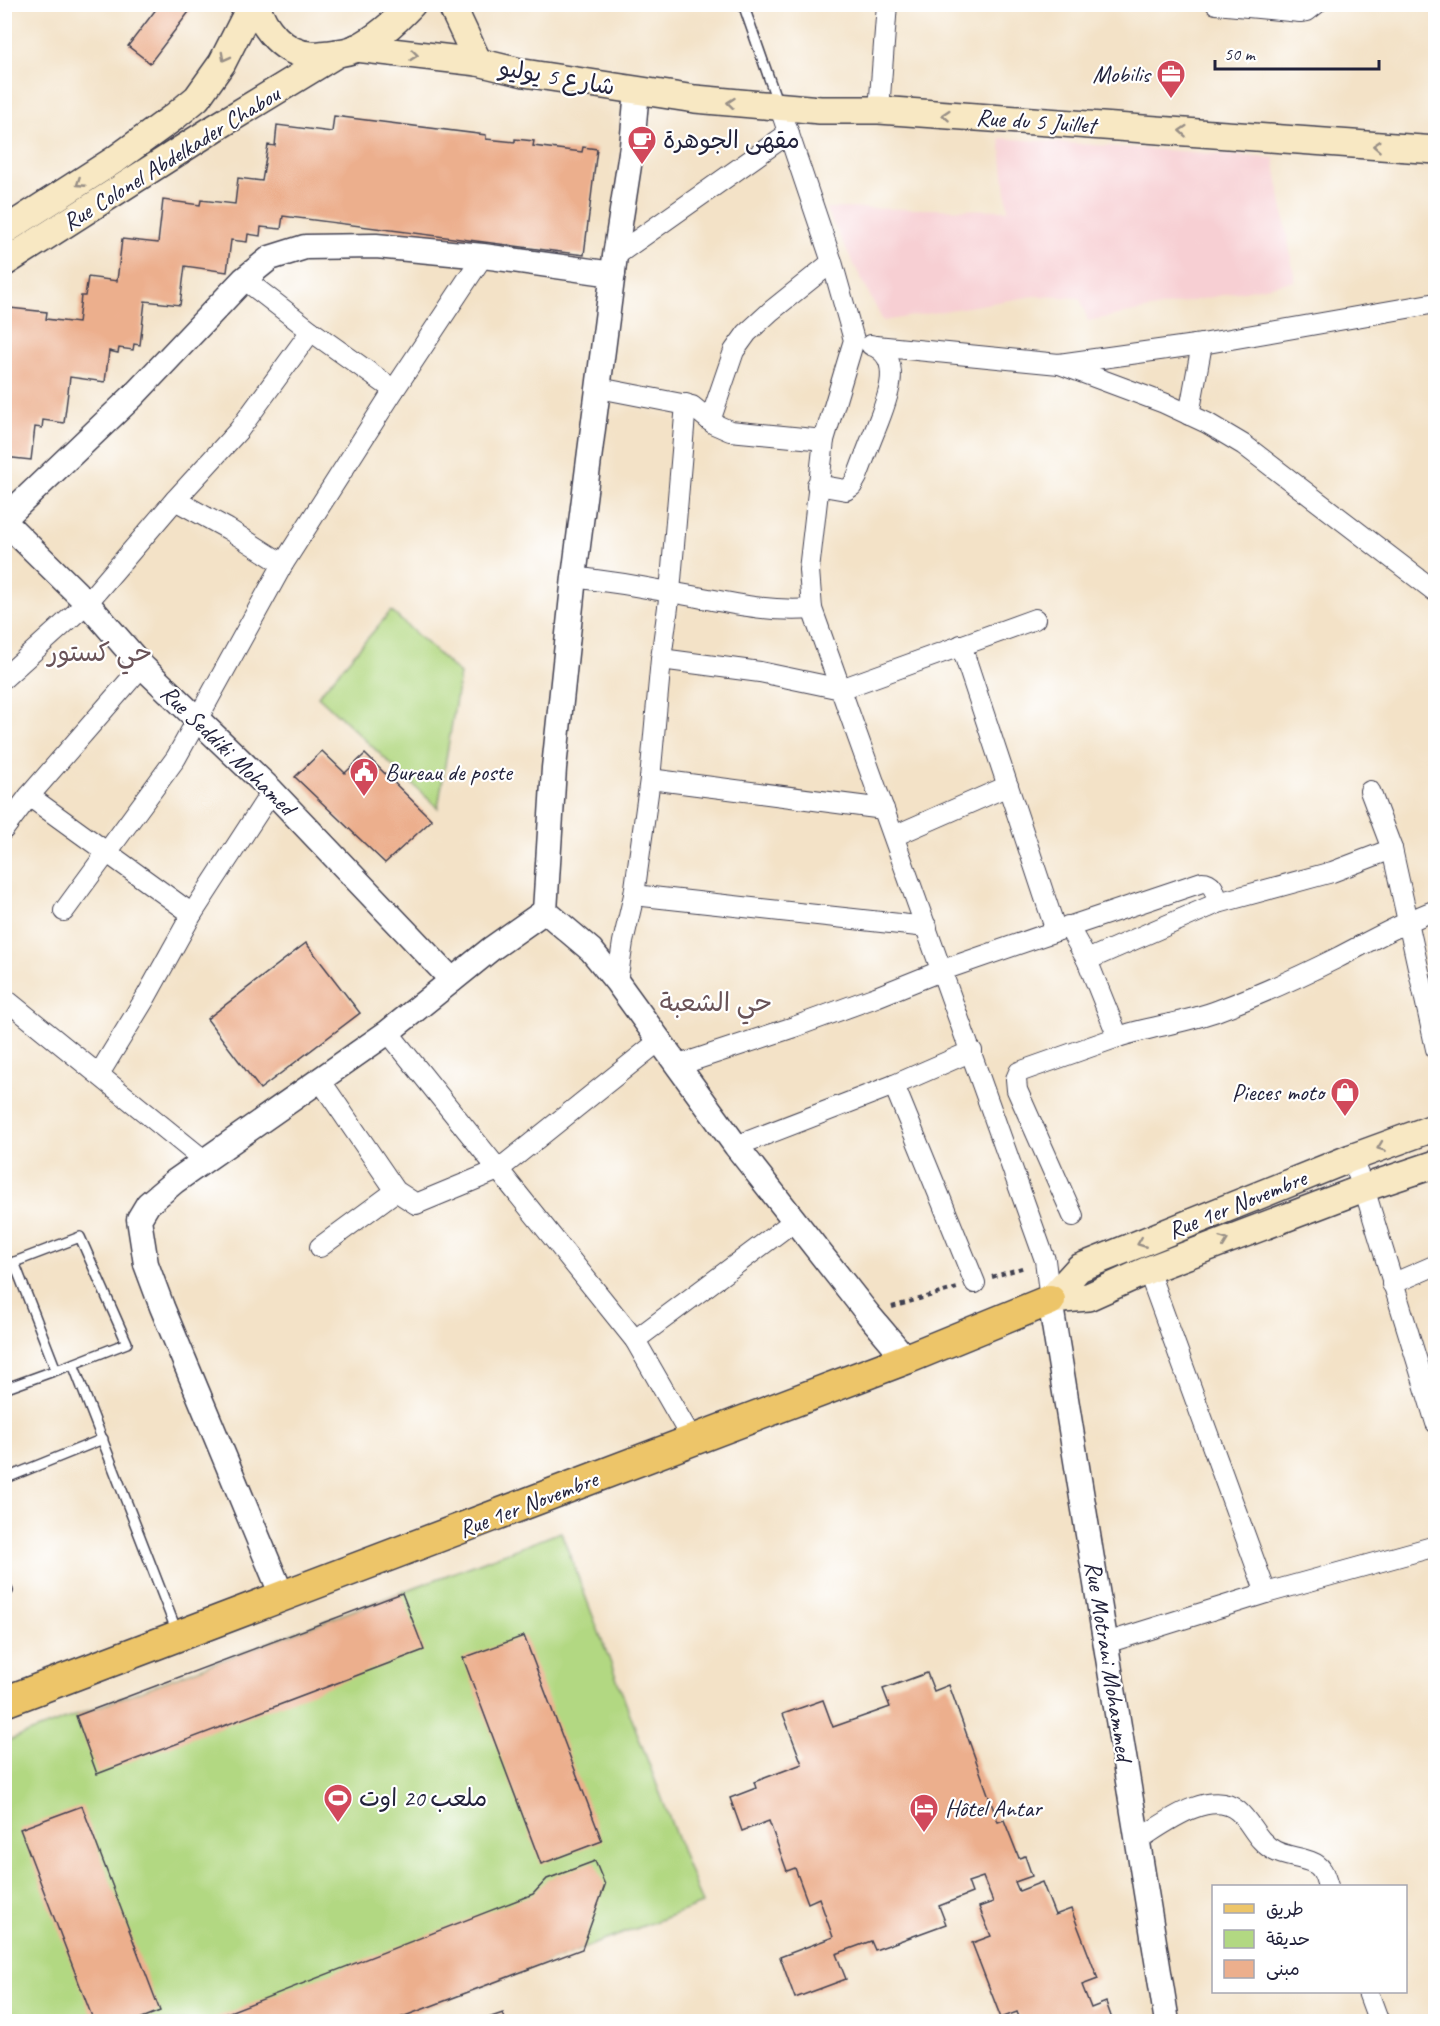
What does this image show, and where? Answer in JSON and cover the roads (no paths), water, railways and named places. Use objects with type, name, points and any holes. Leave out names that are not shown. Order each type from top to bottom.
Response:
[{"type":"main road","name":"شارع 5 يوليو","points":[[254,4],[260,19],[272,35],[287,48],[309,56],[347,51],[478,62],[524,73],[636,90]]},
{"type":"main road","name":"Rue Colonel Abdelkader Chabou","points":[[4,231],[116,159],[197,98],[222,63],[254,4]]},
{"type":"main road","name":"Rue Colonel Abdelkader Chabou","points":[[4,263],[215,128],[347,51],[374,38],[412,4]]},
{"type":"main road","name":"شارع 5 يوليو","points":[[451,4],[478,62]]},
{"type":"main road","name":"Rue du 5 Juillet","points":[[636,90],[780,108],[879,110],[1436,150]]},
{"type":"main road","name":"Rue 1er Novembre","points":[[1050,1300],[1079,1268],[1351,1158],[1436,1127]]},
{"type":"main road","name":"Rue 1er Novembre","points":[[4,1702],[693,1441],[906,1359],[1050,1300],[1088,1297],[1148,1270],[1364,1188],[1436,1164]]},
{"type":"street","points":[[879,110],[887,4]]},
{"type":"street","points":[[1216,4],[1300,12],[1307,11],[1316,4]]},
{"type":"street","points":[[283,1598],[162,1307],[146,1264],[139,1219],[148,1204],[174,1182],[388,1032],[452,980],[545,911],[554,768],[574,577],[614,265],[632,146],[636,90]]},
{"type":"street","points":[[780,108],[832,262],[854,340],[824,440],[809,570],[812,609],[1045,1260],[1050,1300]]},
{"type":"street","points":[[4,520],[133,396],[244,279],[270,258],[305,247],[376,246],[614,265],[789,134]]},
{"type":"street","points":[[64,911],[176,758],[283,564],[483,256]]},
{"type":"street","points":[[710,421],[735,351],[747,333],[771,310],[832,262]]},
{"type":"street","points":[[244,279],[311,331],[394,390]]},
{"type":"street","points":[[854,340],[876,346],[1059,364],[1202,344],[1436,303]]},
{"type":"street","points":[[4,678],[87,603],[174,500],[239,430],[311,331]]},
{"type":"street","points":[[1189,415],[1202,344]]},
{"type":"street","points":[[817,485],[846,490],[852,486],[857,477],[889,395],[891,368],[876,346]]},
{"type":"street","points":[[1059,364],[1164,403],[1244,445],[1436,592]]},
{"type":"street","points":[[599,388],[686,404],[719,427],[730,431],[824,440]]},
{"type":"street","points":[[617,982],[634,895],[650,778],[670,592],[686,404]]},
{"type":"street","points":[[174,500],[228,529],[283,564]]},
{"type":"street","name":"Rue Seddiki Mohamed","points":[[4,520],[87,603],[142,666],[273,791],[452,980]]},
{"type":"street","points":[[574,577],[757,609],[789,611],[812,609]]},
{"type":"street","points":[[661,659],[760,672],[841,689],[1035,620]]},
{"type":"street","points":[[961,645],[1008,786],[1062,928],[1086,960],[1118,1037]]},
{"type":"street","points":[[4,829],[29,796],[142,666]]},
{"type":"street","points":[[650,778],[884,809]]},
{"type":"street","points":[[894,836],[1008,786]]},
{"type":"street","points":[[99,1074],[146,997],[192,914],[273,791]]},
{"type":"street","points":[[1370,791],[1392,849],[1406,921],[1433,1024],[1436,1049]]},
{"type":"street","points":[[29,796],[192,914]]},
{"type":"street","points":[[1086,960],[1218,903],[1332,872],[1392,849]]},
{"type":"street","points":[[676,1066],[794,1027],[943,970],[1062,928],[1202,882],[1212,885],[1218,903]]},
{"type":"street","points":[[634,895],[927,927]]},
{"type":"street","points":[[1073,1216],[1017,1090],[1016,1079],[1019,1072],[1135,1031],[1219,1011],[1304,974],[1406,921],[1436,910]]},
{"type":"street","points":[[545,911],[591,950],[617,982],[736,1146],[906,1359]]},
{"type":"street","points":[[4,998],[205,1161]]},
{"type":"street","points":[[388,1032],[635,1340],[693,1441]]},
{"type":"street","points":[[321,1080],[396,1191],[411,1203],[416,1204],[498,1170],[659,1041]]},
{"type":"street","points":[[736,1146],[894,1085],[972,1051]]},
{"type":"street","points":[[894,1085],[975,1283]]},
{"type":"street","points":[[1351,1158],[1364,1188],[1436,1423]]},
{"type":"street","points":[[320,1247],[396,1191]]},
{"type":"street","points":[[635,1340],[794,1221]]},
{"type":"street","points":[[1392,1284],[1436,1265]]},
{"type":"street","points":[[1148,1270],[1266,1593]]},
{"type":"street","name":"Rue Motrani Mohammed","points":[[1050,1300],[1167,2022]]},
{"type":"street","points":[[1106,1643],[1266,1593],[1436,1546]]},
{"type":"street","points":[[1138,1840],[1187,1810],[1212,1803],[1226,1804],[1238,1811],[1257,1837],[1275,1851],[1315,1863],[1321,1869],[1327,1885]]},
{"type":"street","points":[[1368,1993],[1379,2022]]},
{"type":"lane","points":[[743,4],[780,108]]},
{"type":"lane","points":[[4,1389],[73,1364],[127,1343],[80,1237],[9,1264],[56,1370]]},
{"type":"lane","points":[[73,1364],[179,1637]]},
{"type":"lane","points":[[4,1479],[102,1439]]},
{"type":"place","name":"Mobilis","points":[[1171,100]]},
{"type":"place","name":"مقهى الجوهرة","points":[[642,166]]},
{"type":"place","name":"Bureau de poste","points":[[364,798]]},
{"type":"place","name":"Pieces moto","points":[[1345,1118]]},
{"type":"place","name":"ملعب 20 اوت","points":[[338,1824]]},
{"type":"place","name":"Hôtel Antar","points":[[924,1834]]},
{"type":"district","name":"حي كستور","points":[[100,652]]},
{"type":"district","name":"حي الشعبة","points":[[716,1002]]}]
